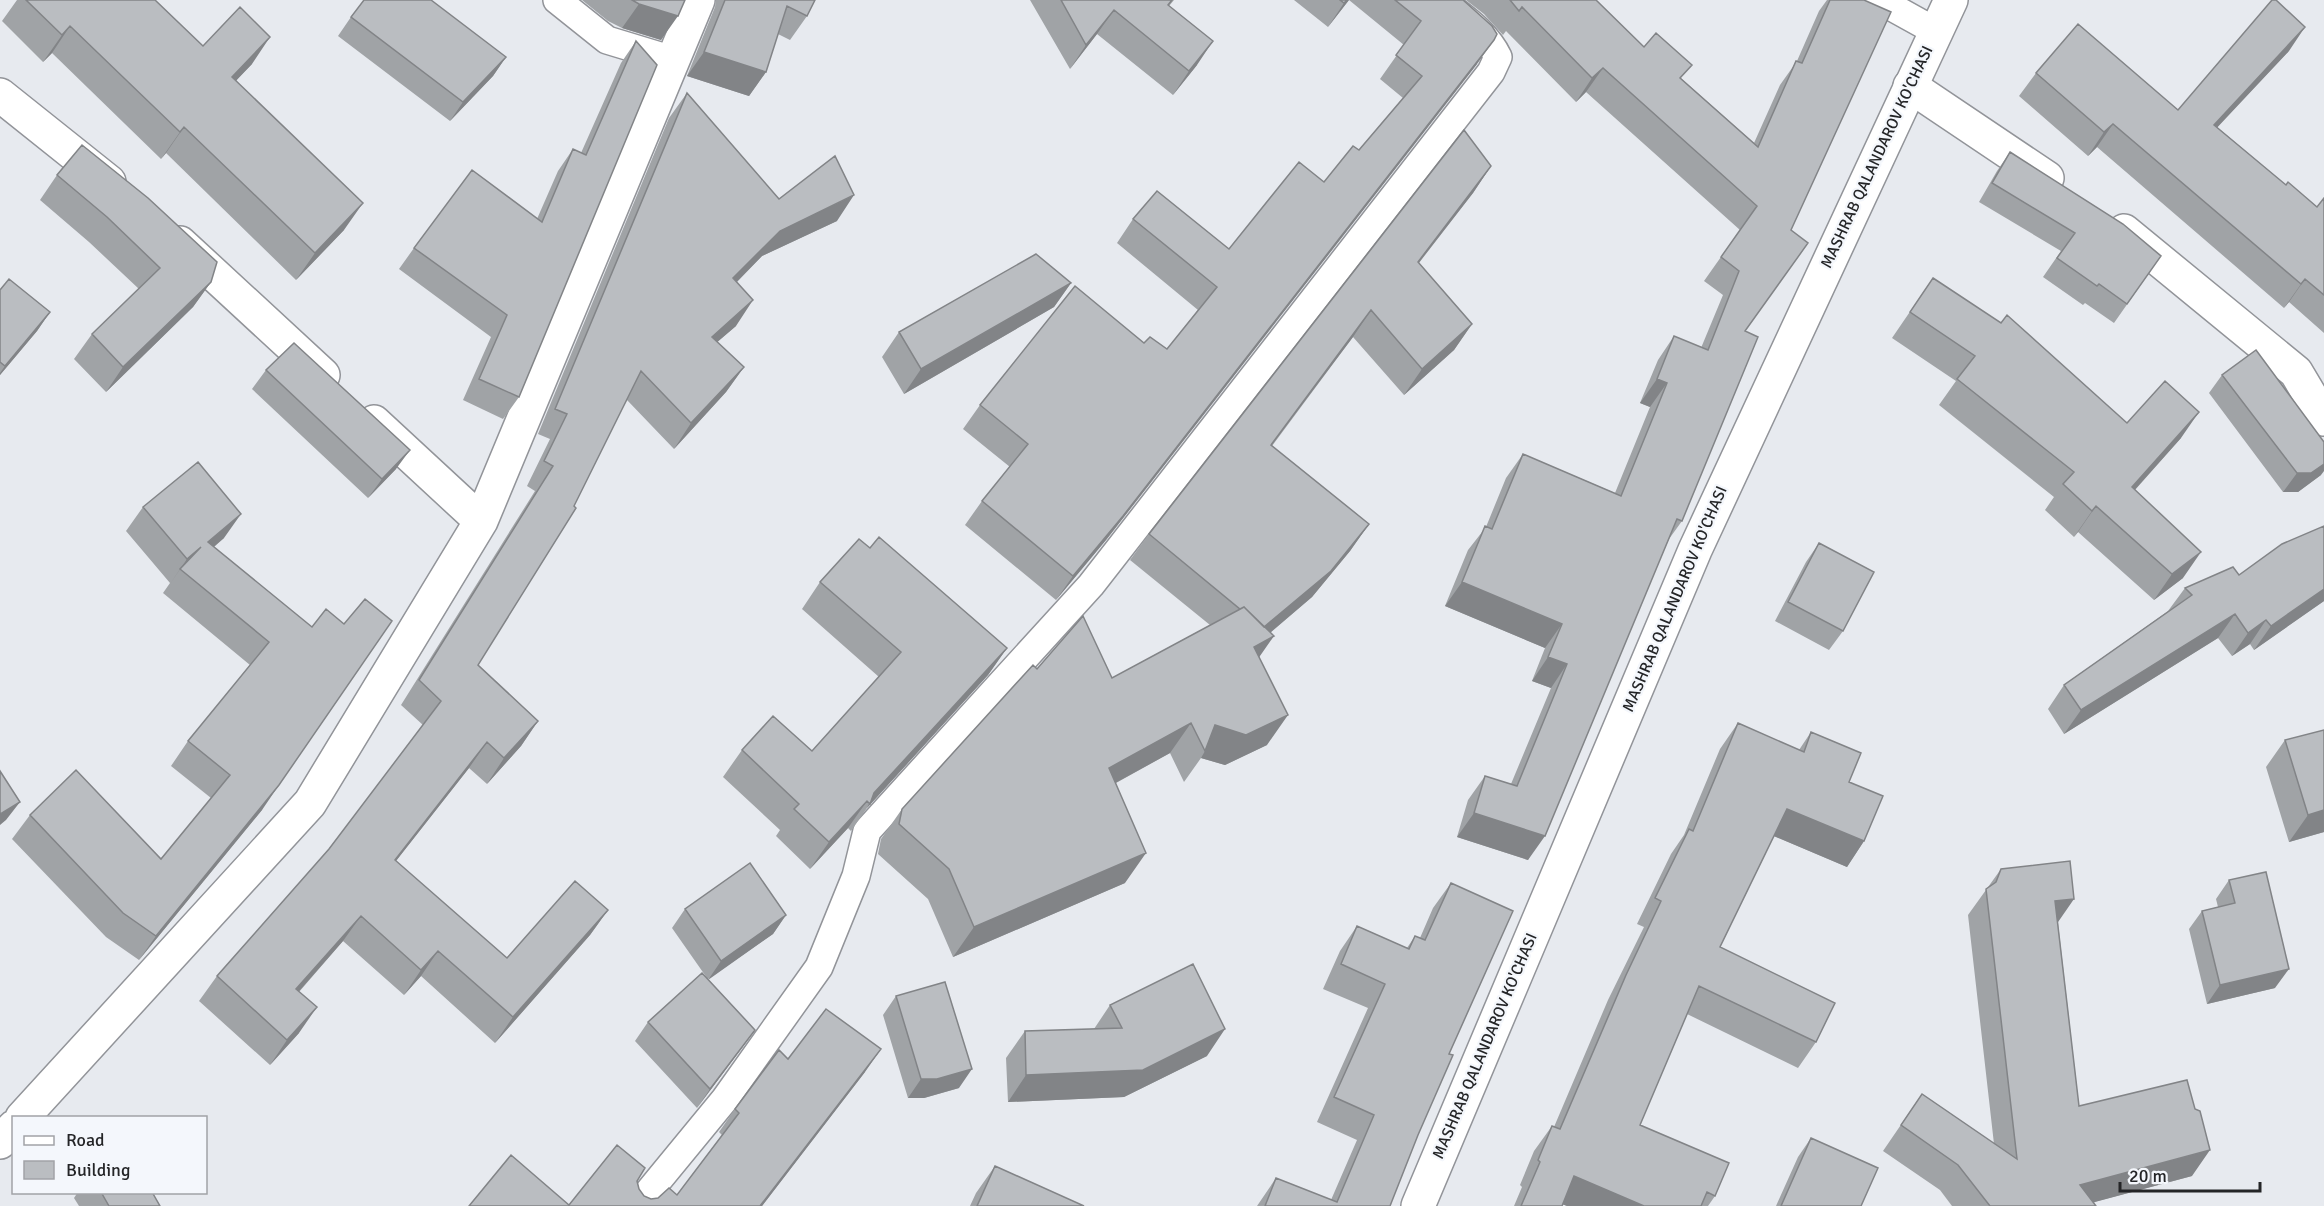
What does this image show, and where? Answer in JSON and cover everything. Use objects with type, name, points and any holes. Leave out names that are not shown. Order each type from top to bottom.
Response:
[{"type":"street","points":[[24,1116],[310,803],[481,521],[698,0]]},
{"type":"street","name":"MASHRAB QALANDAROV KO'CHASI","points":[[1418,1206],[1695,550],[1951,0]]},
{"type":"street","points":[[1910,86],[2073,196]]},
{"type":"street","points":[[0,95],[134,201]]},
{"type":"street","points":[[2102,215],[2121,228],[2296,372],[2324,419]]},
{"type":"street","points":[[160,225],[481,521]]},
{"type":"street","points":[[0,1142],[12,1129]]},
{"type":"lane","points":[[556,0],[607,40],[673,60]]},
{"type":"lane","points":[[637,1206],[725,1099],[819,967],[856,876],[867,831],[1091,585],[1491,72],[1498,57],[1493,47],[1479,30],[1441,0]]},
{"type":"lane","points":[[1879,0],[1935,31]]},
{"type":"building","points":[[26,0],[155,0],[203,46],[240,7],[270,37],[232,77],[363,203],[315,253],[184,127],[180,132],[70,26],[62,35]]},
{"type":"building","points":[[364,0],[431,0],[506,57],[463,102],[351,17]]},
{"type":"building","points":[[632,0],[685,0],[678,16]]},
{"type":"building","points":[[725,0],[815,0],[807,16],[787,6],[766,72],[704,52]]},
{"type":"building","points":[[1061,0],[1172,0],[1168,5],[1213,41],[1189,71],[1114,10],[1086,45]]},
{"type":"building","points":[[1395,0],[1463,0],[1492,26],[1497,34],[1123,516],[1073,576],[982,501],[1028,444],[980,405],[1075,286],[1144,343],[1150,337],[1167,349],[1217,287],[1133,219],[1157,191],[1229,249],[1299,162],[1324,182],[1353,146],[1359,150],[1422,76],[1396,55],[1421,21]]},
{"type":"building","points":[[1510,0],[1596,0],[1644,47],[1656,33],[1692,65],[1680,78],[1758,147],[1796,61],[1802,63],[1830,0],[1864,0],[1891,12],[1791,230],[1808,243],[1745,331],[1758,337],[1682,521],[1677,519],[1545,836],[1474,813],[1485,776],[1517,786],[1567,664],[1548,657],[1562,624],[1462,582],[1485,526],[1492,529],[1523,454],[1621,496],[1667,383],[1657,379],[1674,336],[1708,350],[1739,271],[1721,257],[1757,206],[1603,68],[1592,78],[1522,7],[1519,11]]},
{"type":"building","points":[[2272,0],[2276,0],[2305,27],[2214,125],[2286,185],[2288,182],[2317,207],[2324,198],[2324,295],[2305,279],[2301,284],[2113,124],[2104,132],[2036,73],[2078,24],[2178,110]]},
{"type":"building","points":[[636,41],[657,65],[519,397],[479,379],[507,315],[414,248],[472,170],[542,222],[573,149],[586,155]]},
{"type":"building","points":[[687,93],[779,199],[835,156],[854,195],[780,231],[733,278],[753,300],[712,337],[744,367],[691,423],[641,371],[574,506],[576,508],[478,665],[538,721],[504,758],[487,742],[395,860],[507,958],[575,881],[608,910],[513,1017],[438,951],[421,970],[361,916],[296,989],[317,1007],[287,1040],[217,976],[329,849],[441,701],[419,680],[553,466],[544,461],[567,414],[555,409]]},
{"type":"building","points":[[1464,130],[1491,166],[1418,262],[1472,324],[1422,369],[1371,310],[1271,445],[1369,524],[1331,571],[1264,627],[1244,607],[1240,609],[1149,534]]},
{"type":"building","points":[[82,145],[148,198],[217,262],[211,282],[123,367],[92,334],[160,268],[107,217],[57,175]]},
{"type":"building","points":[[2010,152],[2123,224],[2161,256],[2127,304],[2057,258],[2075,233],[1992,183]]},
{"type":"building","points":[[1036,254],[1071,283],[921,369],[899,332]]},
{"type":"building","points":[[1933,278],[2001,323],[2007,315],[2127,423],[2165,381],[2199,412],[2132,487],[2201,552],[2172,574],[2096,506],[2092,511],[2063,484],[2074,472],[1957,379],[1975,356],[1910,312]]},
{"type":"building","points":[[9,279],[50,312],[5,366],[0,362],[0,290]]},
{"type":"building","points":[[294,343],[410,450],[382,479],[266,370]]},
{"type":"building","points":[[2256,350],[2324,442],[2324,464],[2311,473],[2297,473],[2222,375]]},
{"type":"building","points":[[198,462],[241,514],[208,542],[312,627],[326,609],[344,624],[365,599],[392,621],[279,785],[156,936],[123,913],[30,815],[76,770],[161,859],[230,775],[188,741],[269,642],[180,569],[201,547],[187,559],[143,507]]},
{"type":"building","points":[[2324,526],[2324,589],[2271,626],[2266,620],[2248,633],[2235,614],[2081,710],[2064,685],[2192,595],[2185,588],[2233,567],[2239,575],[2282,544]]},
{"type":"building","points":[[879,537],[1007,648],[874,793],[870,804],[867,801],[829,842],[794,809],[799,804],[742,750],[773,716],[812,751],[901,652],[820,582],[859,539],[870,548]]},
{"type":"building","points":[[1819,543],[1874,572],[1843,631],[1788,602]]},
{"type":"building","points":[[1244,607],[1274,636],[1254,647],[1288,715],[1246,735],[1215,725],[1205,751],[1191,723],[1109,768],[1146,853],[974,927],[949,869],[899,824],[902,809],[1033,665],[1037,669],[1083,616],[1112,678]]},
{"type":"building","points":[[1738,723],[1804,752],[1811,732],[1861,753],[1849,782],[1883,796],[1864,841],[1787,809],[1720,947],[1835,1003],[1816,1042],[1699,986],[1640,1125],[1729,1163],[1715,1196],[1707,1192],[1701,1206],[1644,1206],[1574,1176],[1562,1206],[1521,1206],[1540,1162],[1538,1160],[1552,1126],[1560,1129],[1626,975],[1661,901],[1655,898],[1689,829],[1693,831]]},
{"type":"building","points":[[2324,730],[2324,810],[2308,815],[2285,740]]},
{"type":"building","points":[[0,771],[20,802],[0,814]]},
{"type":"building","points":[[2070,861],[2074,899],[2055,901],[2079,1106],[2187,1080],[2195,1109],[2200,1111],[2210,1150],[2080,1185],[2096,1206],[1990,1206],[1958,1165],[1901,1125],[1922,1094],[2017,1159],[1986,889],[1996,882],[2001,869]]},
{"type":"building","points":[[750,863],[786,915],[721,961],[685,909]]},
{"type":"building","points":[[2266,872],[2289,969],[2220,985],[2202,911],[2235,903],[2229,880]]},
{"type":"building","points":[[1451,883],[1513,911],[1449,1054],[1453,1055],[1390,1206],[1265,1206],[1276,1178],[1337,1202],[1374,1115],[1334,1097],[1385,984],[1341,964],[1357,926],[1409,949],[1415,936],[1425,940]]},
{"type":"building","points":[[1193,964],[1225,1029],[1143,1070],[1026,1075],[1025,1031],[1122,1028],[1110,1005]]},
{"type":"building","points":[[702,973],[755,1030],[710,1089],[648,1022]]},
{"type":"building","points":[[945,982],[972,1069],[937,1079],[921,1079],[896,996]]},
{"type":"building","points":[[826,1009],[881,1049],[760,1206],[469,1206],[511,1155],[569,1205],[617,1145],[645,1168],[637,1181],[644,1196],[651,1199],[658,1198],[669,1188],[677,1195],[739,1113],[735,1109],[779,1050],[788,1059]]},
{"type":"building","points":[[1811,1138],[1878,1168],[1861,1206],[1781,1206]]},
{"type":"building","points":[[995,1166],[1084,1206],[977,1206]]},
{"type":"building","points":[[102,1194],[153,1194],[160,1206],[109,1206]]}]
